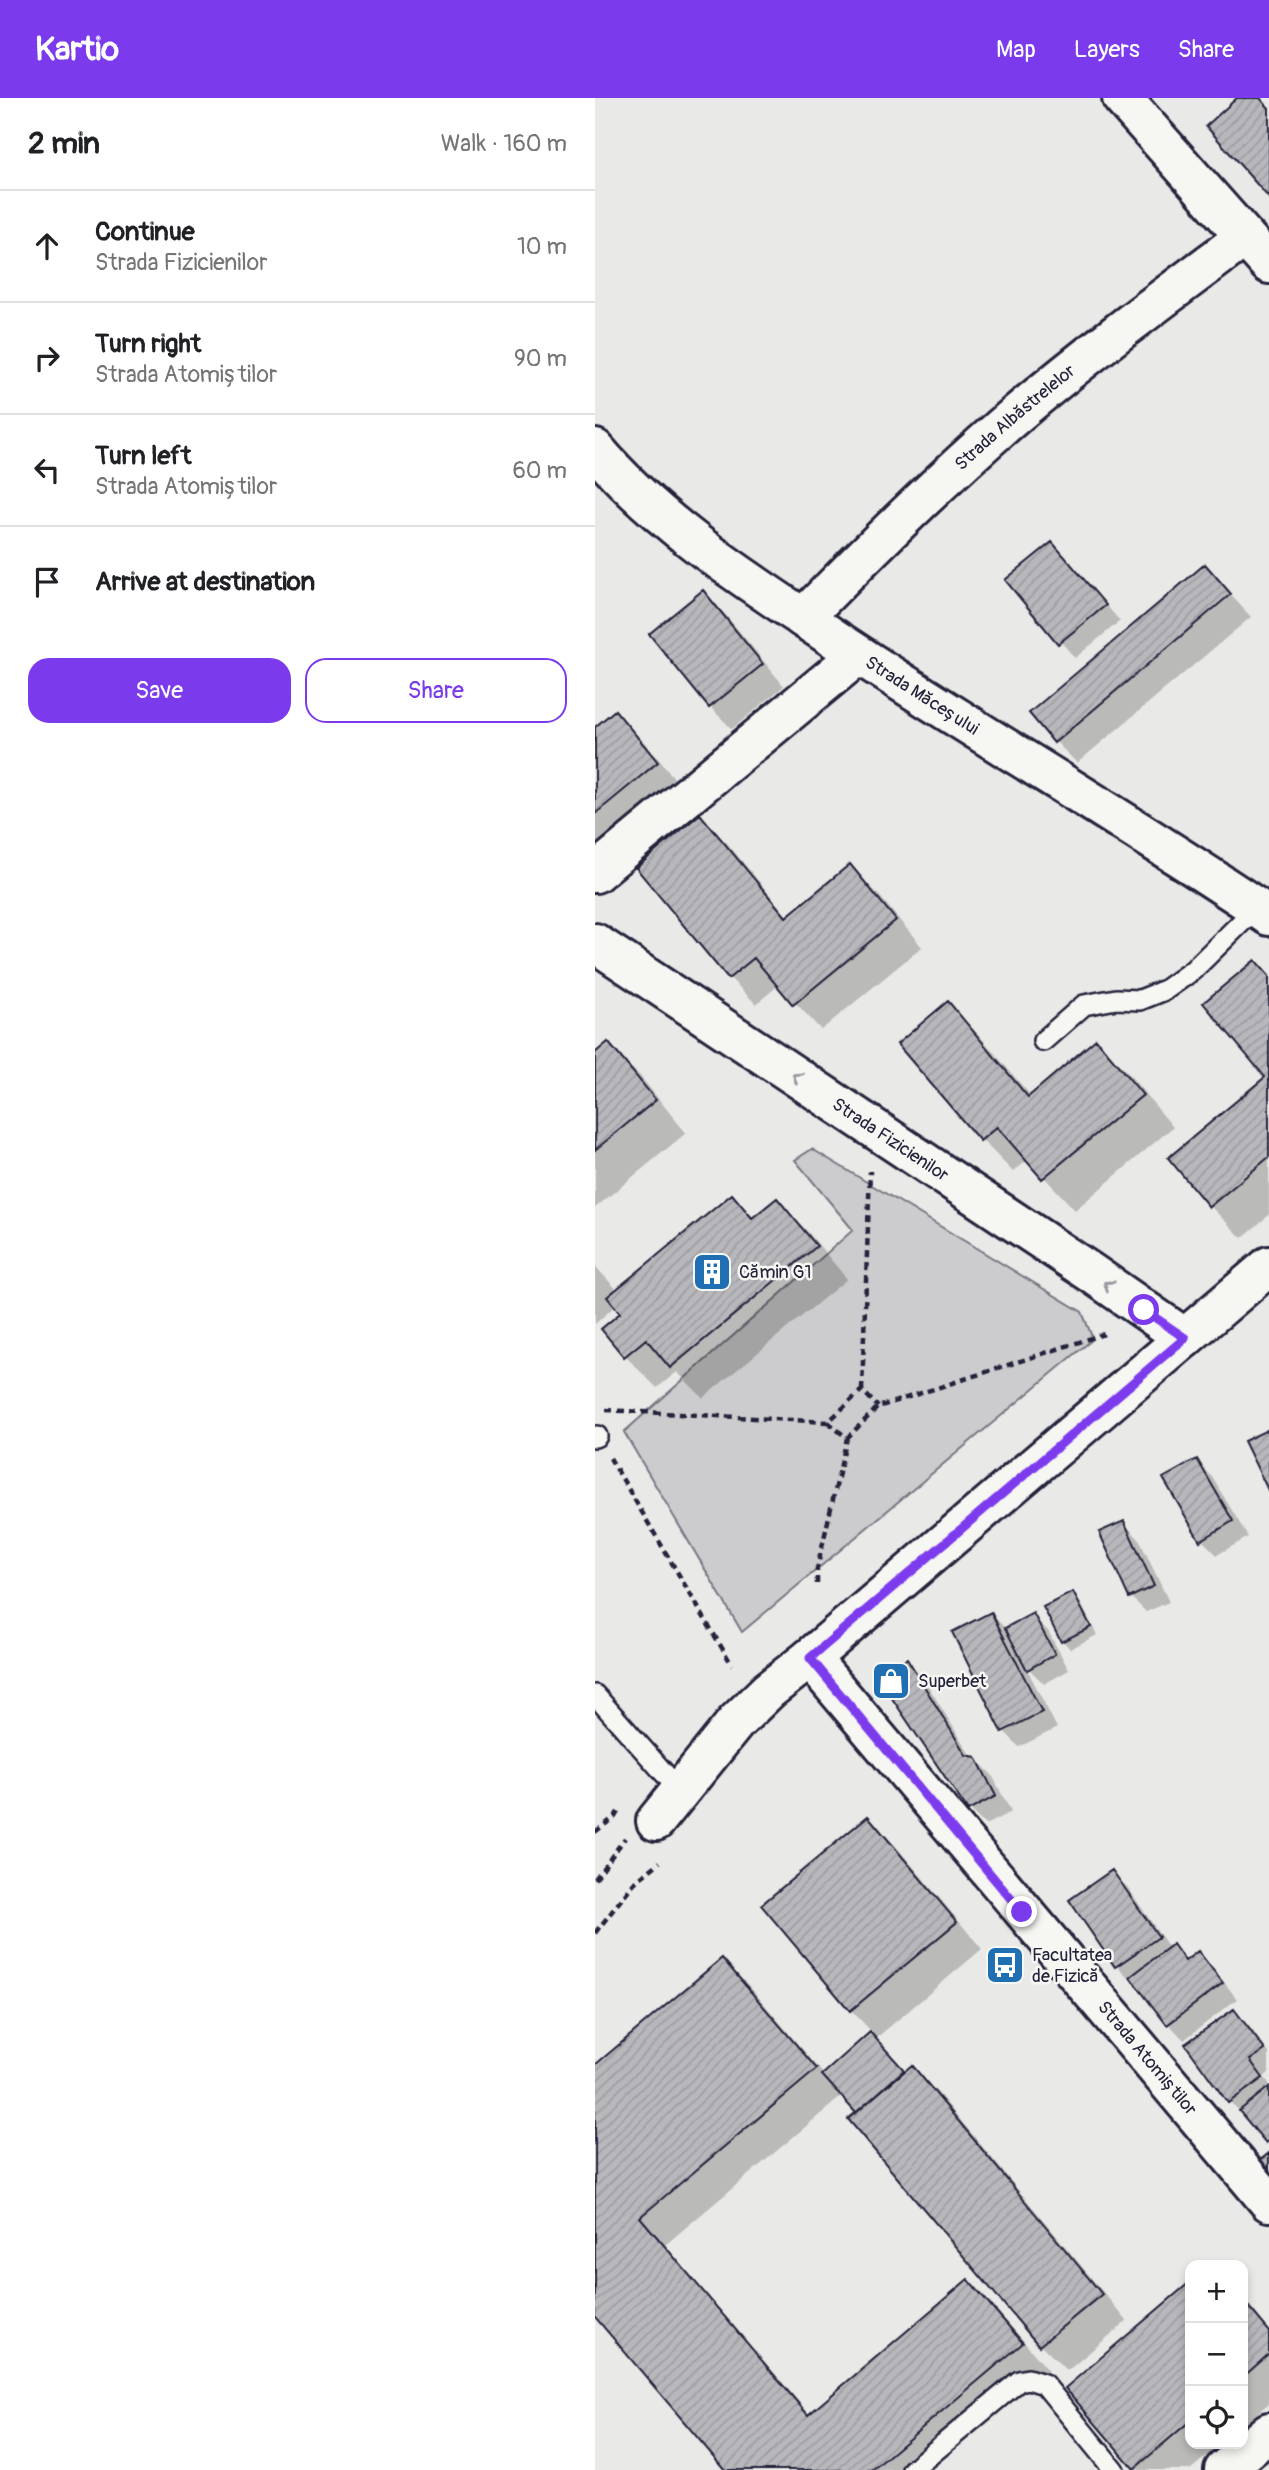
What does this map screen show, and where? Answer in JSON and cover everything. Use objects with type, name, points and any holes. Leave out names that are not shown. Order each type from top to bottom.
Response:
[{"type":"street","name":"Strada Albăstrelelor","points":[[803,618],[922,500],[1019,412],[1118,332],[1257,250],[1122,98]]},
{"type":"street","name":"Strada Măceșului","points":[[595,449],[609,466],[663,517],[803,618],[1263,912]]},
{"type":"street","points":[[595,873],[858,654]]},
{"type":"street","name":"Strada Fizicienilor","points":[[595,943],[1185,1338]]},
{"type":"street","points":[[656,1821],[736,1722],[769,1690],[810,1658],[1269,1266]]},
{"type":"street","name":"Strada Atomiștilor","points":[[810,1658],[1269,2202]]},
{"type":"street","points":[[1224,2470],[1269,2432]]},
{"type":"lane","points":[[1043,1041],[1084,1005],[1116,999],[1140,1000],[1165,990],[1263,912]]},
{"type":"lane","points":[[595,1695],[681,1792]]},
{"type":"lane","points":[[912,2470],[1019,2381],[1028,2379],[1044,2385],[1114,2470]]},
{"type":"path","points":[[828,1422],[862,1390],[871,1168]]},
{"type":"path","points":[[817,1584],[817,1569],[847,1438],[878,1407],[1104,1334]]},
{"type":"path","points":[[862,1390],[878,1407]]},
{"type":"path","points":[[595,1409],[828,1422],[847,1438]]},
{"type":"path","points":[[596,1437],[732,1665]]},
{"type":"path","points":[[595,1933],[634,1883],[660,1862]]},
{"type":"shaded area","points":[[812,1149],[1082,1312],[1093,1339],[742,1632],[624,1432],[853,1230],[795,1160]]},
{"type":"building","points":[[1237,98],[1260,98],[1269,108],[1269,198],[1206,126]]},
{"type":"building","points":[[1052,542],[1106,605],[1058,644],[1005,580]]},
{"type":"building","points":[[1205,564],[1231,594],[1054,743],[1029,713]]},
{"type":"building","points":[[703,590],[763,664],[709,708],[649,634]]},
{"type":"building","points":[[615,710],[658,762],[595,814],[595,727]]},
{"type":"building","points":[[700,814],[786,917],[850,864],[896,920],[793,1005],[754,958],[728,979],[636,868]]},
{"type":"building","points":[[1255,960],[1269,976],[1269,1157],[1209,1207],[1168,1158],[1265,1077],[1203,1003]]},
{"type":"building","points":[[948,1001],[1028,1097],[1096,1039],[1143,1095],[1042,1179],[997,1127],[980,1141],[897,1044]]},
{"type":"building","points":[[608,1042],[656,1100],[595,1150],[595,1053]]},
{"type":"building","points":[[608,1042],[656,1100],[595,1150],[595,1053]]},
{"type":"building","name":"Cămin G1","points":[[732,1194],[752,1218],[777,1198],[817,1246],[670,1368],[646,1339],[624,1357],[601,1329],[620,1313],[607,1297]]},
{"type":"building","points":[[1269,1429],[1269,1492],[1244,1441]]},
{"type":"building","points":[[1197,1459],[1233,1521],[1200,1541],[1163,1478]]},
{"type":"building","points":[[1124,1521],[1154,1586],[1129,1598],[1099,1532]]},
{"type":"building","points":[[1073,1592],[1091,1627],[1061,1642],[1043,1607]]},
{"type":"building","points":[[991,1612],[1042,1712],[1002,1732],[952,1632]]},
{"type":"building","points":[[1033,1613],[1055,1654],[1027,1670],[1005,1628]]},
{"type":"building","points":[[907,1658],[966,1755],[976,1757],[996,1796],[968,1811],[877,1676]]},
{"type":"building","points":[[868,1816],[957,1922],[850,2011],[761,1905]]},
{"type":"building","points":[[1112,1870],[1159,1937],[1115,1967],[1069,1900]]},
{"type":"building","points":[[1173,1944],[1185,1961],[1198,1951],[1223,1983],[1167,2025],[1130,1977]]},
{"type":"building","points":[[722,1958],[817,2069],[640,2217],[808,2415],[968,2279],[1023,2343],[872,2470],[725,2470],[595,2317],[595,2065]]},
{"type":"building","points":[[1234,2009],[1265,2050],[1250,2060],[1263,2078],[1228,2103],[1185,2044]]},
{"type":"building","points":[[870,2032],[904,2070],[856,2113],[822,2075]]},
{"type":"building","points":[[912,2065],[1102,2294],[1039,2346],[848,2119]]},
{"type":"building","points":[[1269,2087],[1269,2140],[1266,2143],[1239,2111]]},
{"type":"building","points":[[1269,2153],[1269,2173],[1259,2161]]},
{"type":"building","points":[[1185,2286],[1185,2425],[1134,2469],[1065,2388]]},
{"type":"building","points":[[1248,2306],[1269,2331],[1269,2354],[1248,2373]]},
{"type":"place","name":"Cămin G1","points":[[712,1272]]},
{"type":"place","name":"Superbet","points":[[891,1681]]},
{"type":"place","name":"Facultatea de Fizică","points":[[1005,1965]]},
{"type":"route","points":[[1022,1912],[810,1658],[1185,1338],[1144,1310]]}]
